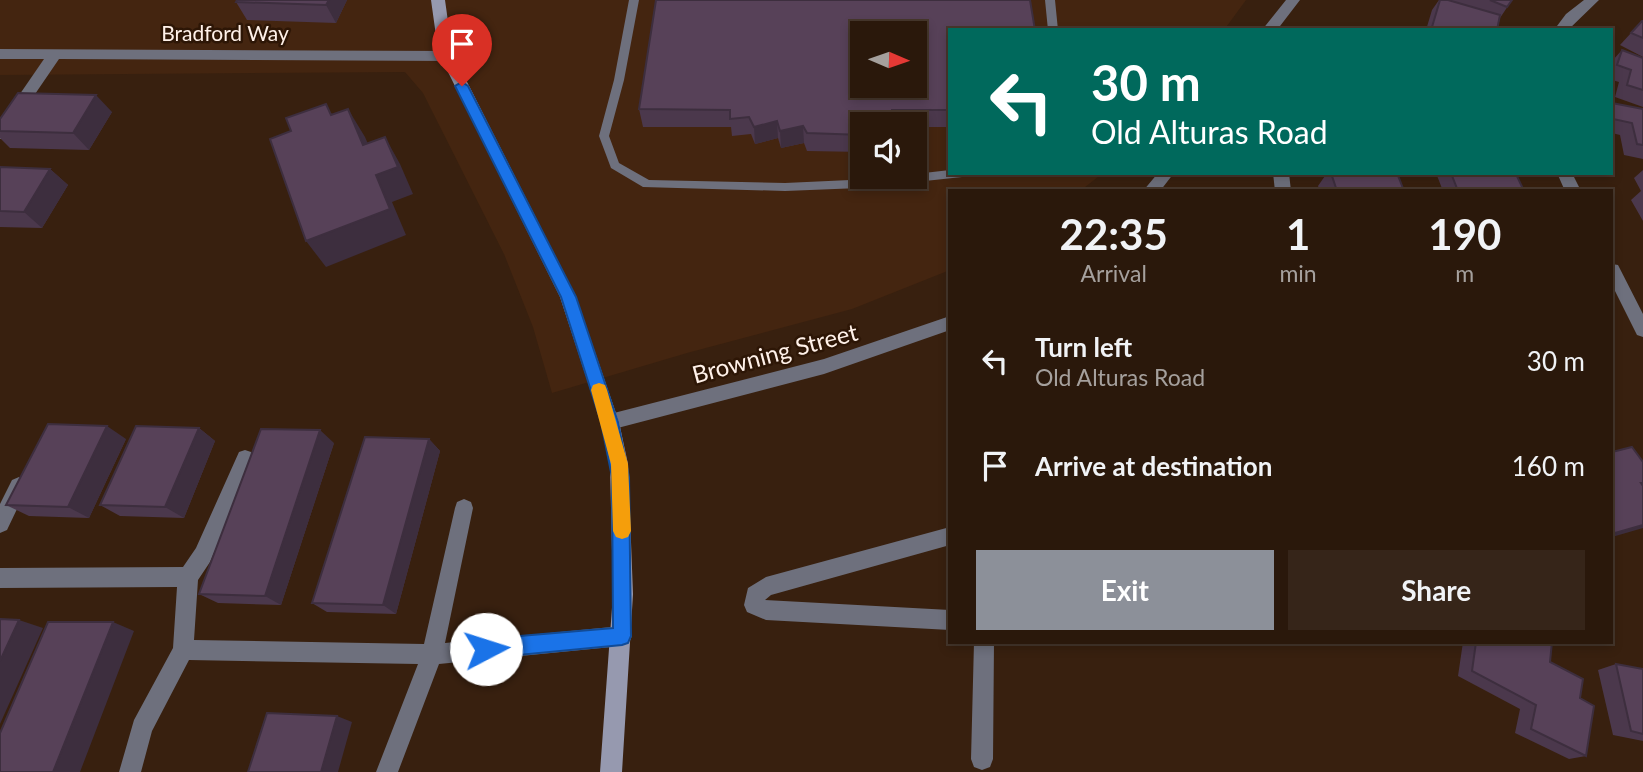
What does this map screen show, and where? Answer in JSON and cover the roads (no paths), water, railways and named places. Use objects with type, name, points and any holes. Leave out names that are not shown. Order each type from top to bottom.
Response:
[{"type":"main road","points":[[438,0],[444,43],[449,56],[568,297],[610,422],[621,477],[622,636],[611,772]]},
{"type":"street","points":[[1271,28],[1293,0]]},
{"type":"street","points":[[1563,28],[1571,17],[1592,0]]},
{"type":"street","name":"Bradford Way","points":[[0,54],[449,56]]},
{"type":"street","points":[[0,134],[55,54]]},
{"type":"street","points":[[1153,189],[1165,175]]},
{"type":"street","points":[[1613,272],[1643,330]]},
{"type":"street","name":"Browning Street","points":[[610,422],[722,395],[890,347],[948,324]]},
{"type":"street","points":[[130,772],[142,728],[183,650],[188,577],[203,555],[245,458]]},
{"type":"street","points":[[0,524],[20,483]]},
{"type":"street","points":[[387,772],[432,654],[464,508]]},
{"type":"street","points":[[948,537],[766,587],[755,595],[754,606],[766,610],[948,620]]},
{"type":"street","points":[[0,578],[188,577]]},
{"type":"street","points":[[183,650],[432,654],[622,636]]},
{"type":"street","points":[[982,759],[984,644]]},
{"type":"lane","points":[[634,0],[619,80],[604,136],[615,165],[647,184],[785,187],[860,184],[948,175]]},
{"type":"lane","points":[[1050,0],[1053,28]]}]
